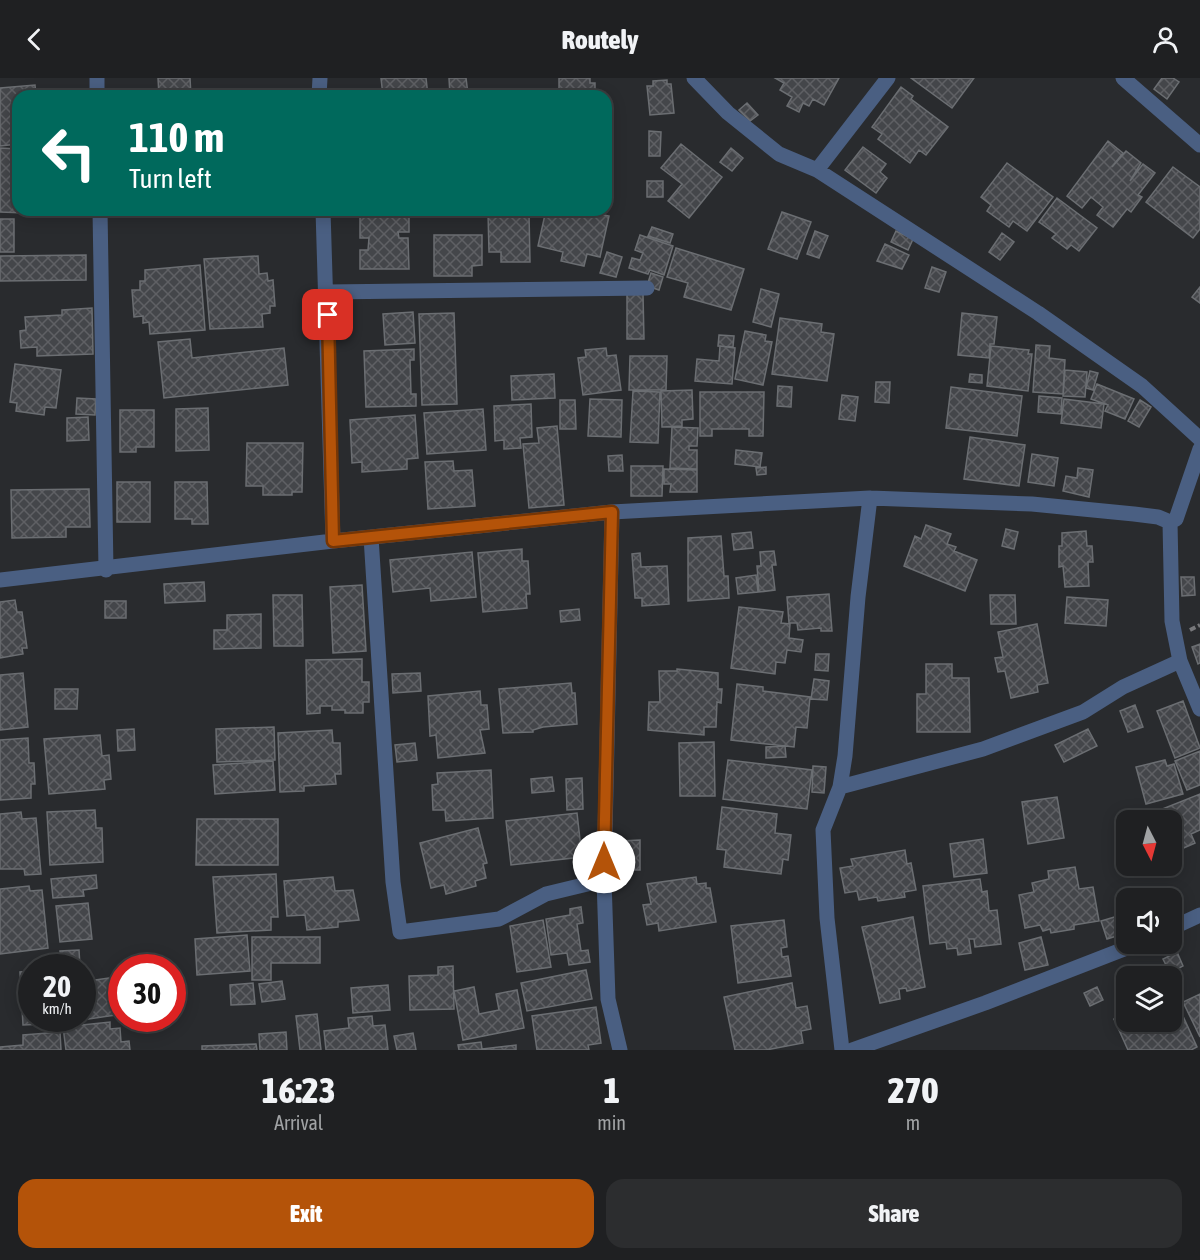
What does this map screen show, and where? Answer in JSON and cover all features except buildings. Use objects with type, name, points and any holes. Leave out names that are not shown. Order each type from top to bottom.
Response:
[{"type":"street","points":[[694,78],[728,113],[779,154],[817,170],[1028,307],[1132,379],[1200,438]]},
{"type":"street","points":[[817,170],[888,78]]},
{"type":"street","points":[[1123,78],[1200,145]]},
{"type":"street","points":[[100,216],[106,570]]},
{"type":"street","points":[[323,216],[333,541]]},
{"type":"street","points":[[327,292],[647,288]]},
{"type":"street","points":[[0,580],[106,570],[333,541],[612,512],[870,498],[1032,504],[1134,514],[1170,522],[1176,519],[1200,449]]},
{"type":"street","points":[[842,1050],[827,918],[823,830],[840,788],[870,498]]},
{"type":"street","points":[[612,512],[604,880],[608,999],[620,1050]]},
{"type":"street","points":[[1170,522],[1172,621],[1180,661],[1200,709]]},
{"type":"street","points":[[371,537],[393,882],[400,932],[499,919],[546,894],[604,880]]},
{"type":"street","points":[[840,788],[983,749],[1072,716],[1123,687],[1180,661]]},
{"type":"street","points":[[1182,923],[1200,915]]},
{"type":"street","points":[[852,1050],[985,1003],[1116,952]]},
{"type":"route","points":[[328,315],[333,541],[612,512],[604,862]]}]
